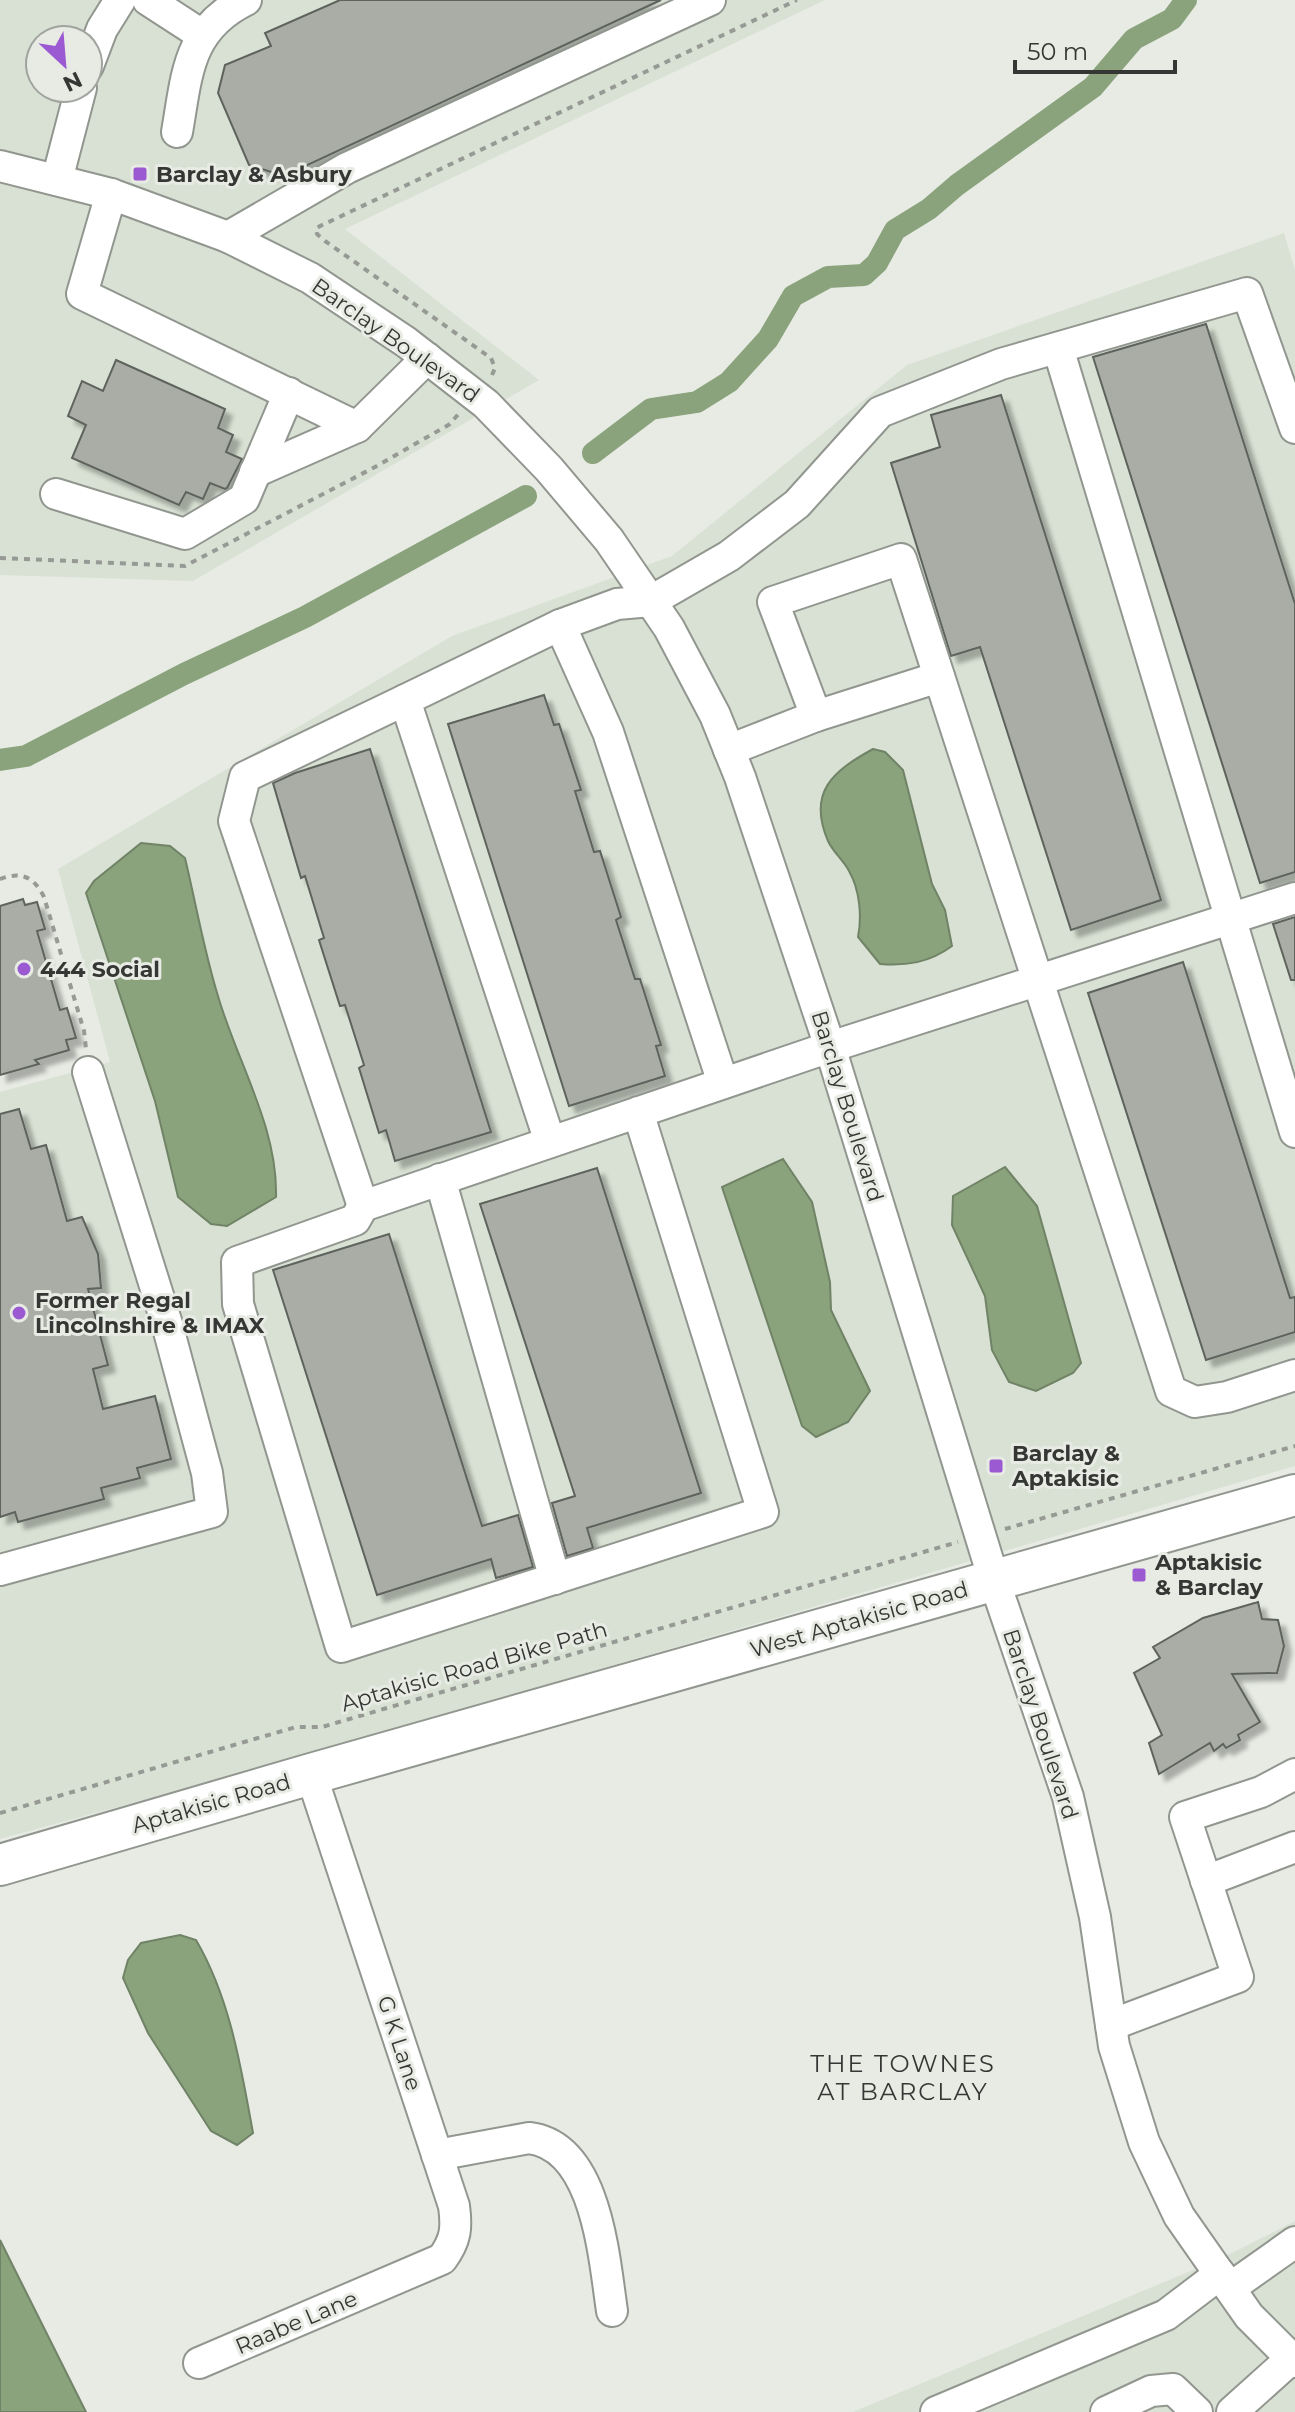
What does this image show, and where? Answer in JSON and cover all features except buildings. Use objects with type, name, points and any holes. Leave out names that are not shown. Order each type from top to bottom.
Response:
[{"type":"main road","name":"West Aptakisic Road","points":[[423,1744],[1295,1495]]},
{"type":"main road","name":"Aptakisic Road","points":[[0,1865],[423,1744]]},
{"type":"street","points":[[104,26],[120,0]]},
{"type":"street","points":[[148,0],[202,35]]},
{"type":"street","points":[[177,132],[188,69],[202,35],[226,10],[246,0]]},
{"type":"street","points":[[228,237],[347,168],[710,0]]},
{"type":"street","points":[[57,180],[77,104]]},
{"type":"street","name":"Barclay Boulevard","points":[[0,166],[111,194],[228,237],[310,278],[427,358],[486,404],[549,469],[609,540],[651,601],[715,715],[830,1047],[994,1580],[1068,1797],[1095,1917],[1114,2046],[1144,2142],[1179,2216],[1249,2316],[1293,2360]]},
{"type":"street","points":[[111,194],[82,294],[357,427]]},
{"type":"street","points":[[363,1206],[234,821],[245,777],[560,625],[617,604],[651,601],[729,556],[797,504],[880,412],[1001,364],[1247,293],[1295,428]]},
{"type":"street","points":[[1058,348],[1295,1132]]},
{"type":"street","points":[[255,472],[357,427],[427,358]]},
{"type":"street","points":[[56,494],[185,534],[244,499],[289,393]]},
{"type":"street","points":[[816,716],[773,602],[901,559],[1171,1391],[1195,1402],[1227,1397],[1295,1375]]},
{"type":"street","points":[[560,625],[608,732],[723,1083]]},
{"type":"street","points":[[729,750],[816,716],[939,677]]},
{"type":"street","points":[[405,700],[550,1142]]},
{"type":"street","points":[[638,1112],[763,1512],[341,1647],[238,1304],[237,1262],[355,1220],[363,1206],[440,1179],[830,1047],[1295,898]]},
{"type":"street","points":[[0,1570],[212,1512],[207,1473],[167,1324],[88,1072]]},
{"type":"street","points":[[440,1179],[555,1579]]},
{"type":"street","name":"G K Lane","points":[[311,1774],[454,2206],[457,2230],[453,2244],[442,2259],[392,2280]]},
{"type":"street","points":[[1111,2025],[1238,1977],[1185,1817],[1261,1792],[1295,1774]]},
{"type":"street","points":[[1206,1881],[1295,1847]]},
{"type":"street","points":[[437,2155],[529,2138],[541,2139],[558,2147],[568,2157],[590,2202],[601,2237],[612,2311]]},
{"type":"street","points":[[936,2412],[993,2401],[1166,2315],[1295,2242]]},
{"type":"street","name":"Raabe Lane","points":[[199,2363],[392,2280]]},
{"type":"street","points":[[1232,2412],[1293,2360]]},
{"type":"street","points":[[1106,2412],[1151,2391],[1173,2389],[1197,2412]]},
{"type":"path","points":[[491,379],[495,368],[491,358],[325,241],[317,234],[316,228],[797,0]]},
{"type":"path","points":[[0,879],[25,875],[32,879],[44,897],[84,1031],[88,1072]]},
{"type":"path","points":[[1026,1523],[1295,1446]]},
{"type":"path","name":"Aptakisic Road Bike Path","points":[[0,1813],[296,1727],[322,1727],[957,1542]]},
{"type":"shaded area","points":[[0,0],[825,0],[345,229],[539,380],[193,581],[0,575]]},
{"type":"shaded area","points":[[1284,233],[1295,270],[1295,1466],[297,1758],[0,1839],[0,1092],[110,1062],[58,869],[452,636],[672,556],[907,365]]},
{"type":"shaded area","points":[[873,749],[885,752],[903,770],[932,884],[945,910],[952,946],[917,962],[880,964],[858,937],[860,912],[856,887],[847,867],[830,845],[822,824],[822,796],[828,785],[846,766]]},
{"type":"shaded area","points":[[141,843],[170,846],[185,858],[218,996],[264,1120],[270,1145],[276,1197],[227,1226],[211,1224],[178,1197],[155,1101],[86,893],[94,881]]},
{"type":"shaded area","points":[[783,1159],[812,1202],[830,1282],[831,1310],[870,1391],[848,1422],[816,1437],[802,1426],[722,1187]]},
{"type":"shaded area","points":[[1005,1167],[1037,1206],[1081,1363],[1073,1373],[1036,1391],[1009,1382],[992,1350],[985,1296],[952,1225],[953,1196]]},
{"type":"shaded area","points":[[180,1935],[196,1940],[208,1962],[233,2034],[253,2133],[237,2145],[211,2131],[148,2033],[123,1978],[128,1960],[141,1943]]},
{"type":"shaded area","points":[[1295,2221],[1295,2412],[853,2412],[1224,2257]]},
{"type":"shaded area","points":[[0,2240],[86,2412],[0,2412]]},
{"type":"waterway","points":[[593,453],[651,409],[697,402],[729,382],[768,339],[793,296],[828,277],[864,275],[877,263],[895,230],[929,209],[957,185],[1093,87],[1134,39],[1172,19],[1186,0]]},
{"type":"waterway","points":[[0,760],[26,756],[184,674],[305,617],[526,496]]},
{"type":"place","name":"Barclay & Asbury","points":[[140,174]]},
{"type":"place","name":"444 Social","points":[[24,969]]},
{"type":"place","name":"Former Regal Lincolnshire & IMAX","points":[[19,1313]]},
{"type":"place","name":"Barclay & Aptakisic","points":[[996,1466]]},
{"type":"place","name":"Aptakisic & Barclay","points":[[1139,1575]]},
{"type":"district","name":"THE TOWNES AT BARCLAY","points":[[903,2078]]}]
